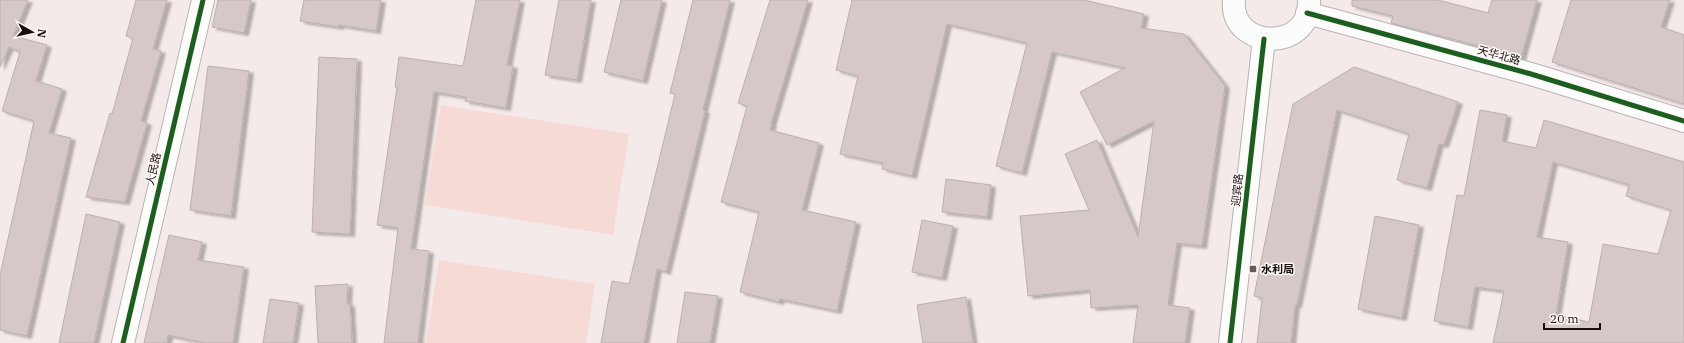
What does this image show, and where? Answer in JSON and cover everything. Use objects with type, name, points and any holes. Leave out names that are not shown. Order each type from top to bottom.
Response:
[{"type":"street","name":"人民路","points":[[123,343],[203,0]]},
{"type":"street","points":[[1234,0],[1236,15],[1242,26],[1252,34],[1264,39],[1276,39],[1288,36],[1299,28],[1306,18],[1308,6]]},
{"type":"street","name":"天华北路","points":[[1308,6],[1684,121]]},
{"type":"street","name":"迎宾路","points":[[1230,343],[1264,39]]},
{"type":"shaded area","points":[[441,105],[629,134],[613,235],[425,205]]},
{"type":"shaded area","points":[[439,260],[595,284],[586,343],[426,343]]},
{"type":"building","points":[[0,0],[28,0],[13,36],[47,45],[36,81],[62,89],[49,133],[71,138],[27,336],[0,330],[0,275],[34,121],[2,111],[20,52],[9,47],[0,67]]},
{"type":"building","points":[[136,0],[167,0],[153,49],[161,51],[141,121],[147,123],[125,202],[86,197],[110,113],[112,114],[133,38],[126,36]]},
{"type":"building","points":[[218,0],[251,0],[244,33],[212,27]]},
{"type":"building","points":[[304,0],[381,0],[376,31],[300,21]]},
{"type":"building","points":[[476,0],[520,0],[507,65],[513,66],[506,108],[465,101],[466,97],[434,92],[411,249],[429,251],[418,343],[384,343],[398,228],[377,225],[397,87],[395,87],[399,57],[463,66]]},
{"type":"building","points":[[559,0],[591,0],[577,80],[545,75]]},
{"type":"building","points":[[621,0],[662,0],[643,81],[604,72]]},
{"type":"building","points":[[693,0],[730,0],[666,272],[657,269],[644,343],[601,343],[612,281],[629,284],[675,94],[670,93]]},
{"type":"building","points":[[770,0],[808,0],[770,130],[819,143],[802,210],[856,222],[837,311],[780,299],[779,302],[740,292],[759,212],[721,202],[747,106],[738,103]]},
{"type":"building","points":[[852,0],[1084,0],[1144,14],[1141,28],[1184,34],[1225,86],[1202,246],[1177,243],[1168,305],[1190,308],[1185,343],[1133,343],[1138,305],[1091,308],[1090,290],[1028,296],[1020,216],[1089,210],[1065,154],[1097,140],[1138,237],[1154,121],[1107,145],[1080,92],[1125,68],[1052,52],[1022,173],[996,166],[1027,43],[947,24],[912,176],[882,169],[883,163],[840,154],[858,76],[836,70]]},
{"type":"building","points":[[1352,0],[1438,0],[1488,13],[1492,0],[1537,0],[1521,58],[1391,23],[1393,16],[1352,6]]},
{"type":"building","points":[[1571,0],[1670,0],[1661,27],[1684,35],[1684,104],[1552,62]]},
{"type":"building","points":[[319,57],[357,59],[350,234],[312,232]]},
{"type":"building","points":[[208,66],[249,71],[231,216],[190,210]]},
{"type":"building","points":[[1354,67],[1458,102],[1444,145],[1439,144],[1427,188],[1397,180],[1409,134],[1337,110],[1297,305],[1295,305],[1291,343],[1257,343],[1262,298],[1254,296],[1293,104]]},
{"type":"building","points":[[1480,110],[1507,115],[1502,141],[1536,148],[1544,120],[1684,162],[1684,343],[1493,343],[1504,291],[1475,287],[1468,327],[1434,321],[1457,195],[1464,196]],"holes":[[[1553,162],[1629,185],[1626,196],[1671,210],[1658,254],[1603,244],[1589,322],[1556,315],[1568,242],[1537,237]]]},
{"type":"building","points":[[946,179],[991,185],[987,217],[942,212]]},
{"type":"building","points":[[86,214],[120,222],[94,343],[59,343]]},
{"type":"building","points":[[1375,216],[1419,225],[1402,318],[1358,309]]},
{"type":"building","points":[[922,220],[953,226],[942,278],[912,272]]},
{"type":"building","points":[[169,235],[202,242],[198,260],[244,267],[233,343],[204,343],[168,335],[167,343],[144,343]]},
{"type":"building","points":[[348,284],[347,304],[350,304],[352,343],[318,343],[315,286]]},
{"type":"building","points":[[685,292],[718,296],[710,343],[677,343]]},
{"type":"building","points":[[966,297],[973,343],[923,343],[917,305]]},
{"type":"building","points":[[270,299],[299,303],[293,343],[263,343]]},
{"type":"cycle path","points":[[123,343],[203,0]]},
{"type":"cycle path","points":[[1307,13],[1531,74],[1684,121]]},
{"type":"cycle path","points":[[1230,343],[1264,39]]},
{"type":"place","name":"水利局","points":[[1253,269]]}]
